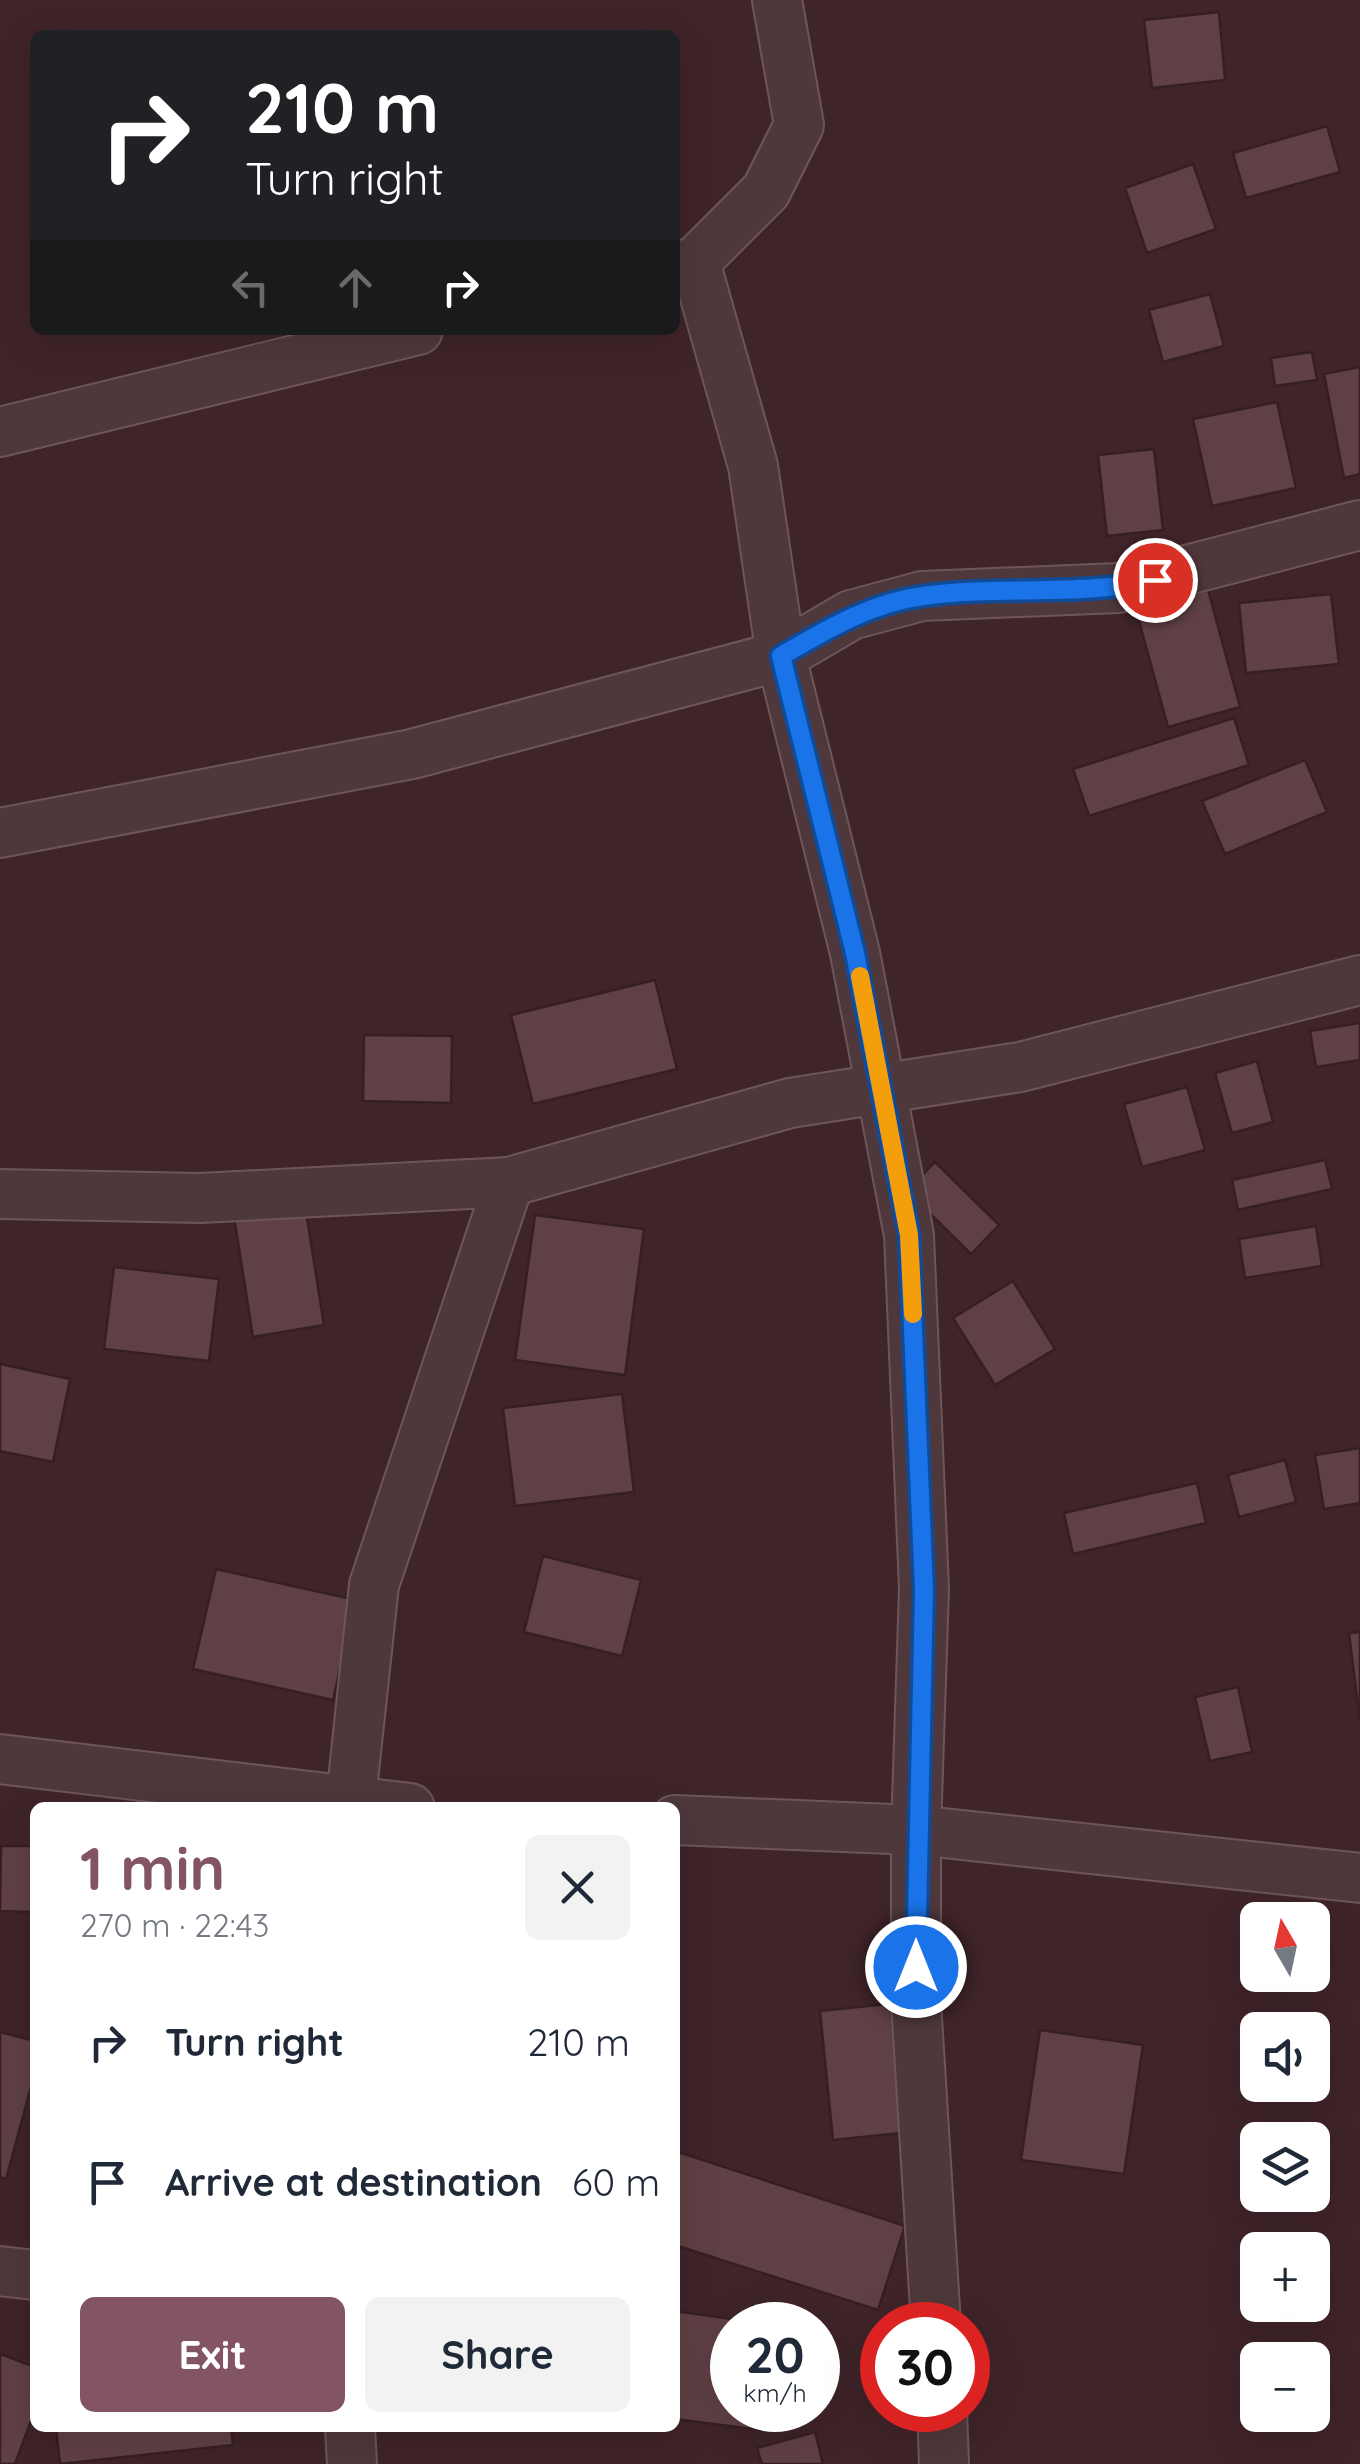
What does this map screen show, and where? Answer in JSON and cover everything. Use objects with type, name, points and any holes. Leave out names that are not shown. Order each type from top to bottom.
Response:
[{"type":"street","points":[[777,0],[799,125],[766,191],[685,264],[753,466],[781,656],[855,953],[909,1235],[924,1590],[916,1830],[916,2001],[935,2302]]},
{"type":"street","points":[[0,432],[398,335]]},
{"type":"street","points":[[0,832],[412,754],[781,656],[852,615],[922,596],[1118,588],[1360,525]]},
{"type":"street","points":[[0,1194],[200,1198],[509,1182],[790,1104],[1020,1067],[1360,980]]},
{"type":"street","points":[[350,1802],[374,1586],[509,1182]]},
{"type":"street","points":[[0,1759],[334,1802]]},
{"type":"street","points":[[680,1820],[916,1830],[1360,1878]]},
{"type":"street","points":[[0,2271],[30,2274]]},
{"type":"street","points":[[350,2432],[352,2464]]},
{"type":"street","points":[[943,2432],[944,2464]]},
{"type":"building","points":[[1219,12],[1225,80],[1152,88],[1144,20]]},
{"type":"building","points":[[1327,126],[1340,172],[1246,198],[1233,153]]},
{"type":"building","points":[[1193,164],[1216,229],[1147,253],[1125,188]]},
{"type":"building","points":[[1210,294],[1224,346],[1163,362],[1149,310]]},
{"type":"building","points":[[1312,352],[1317,380],[1275,386],[1271,358]]},
{"type":"building","points":[[1360,367],[1360,474],[1344,478],[1324,374]]},
{"type":"building","points":[[1277,402],[1296,488],[1212,506],[1193,419]]},
{"type":"building","points":[[1154,449],[1163,530],[1107,536],[1098,455]]},
{"type":"building","points":[[1208,590],[1240,707],[1168,727],[1136,610]]},
{"type":"building","points":[[1331,594],[1339,664],[1246,673],[1239,603]]},
{"type":"building","points":[[1234,718],[1249,765],[1089,816],[1073,769]]},
{"type":"building","points":[[1305,760],[1327,812],[1225,854],[1202,801]]},
{"type":"building","points":[[655,980],[677,1069],[533,1104],[511,1015]]},
{"type":"building","points":[[1360,1023],[1360,1060],[1316,1067],[1310,1031]]},
{"type":"building","points":[[364,1035],[452,1036],[451,1103],[363,1101]]},
{"type":"building","points":[[1257,1061],[1273,1122],[1232,1133],[1215,1073]]},
{"type":"building","points":[[1187,1087],[1205,1150],[1142,1167],[1124,1104]]},
{"type":"building","points":[[1325,1160],[1332,1189],[1238,1210],[1232,1180]]},
{"type":"building","points":[[935,1162],[999,1225],[971,1254],[907,1191]]},
{"type":"building","points":[[305,1205],[324,1325],[253,1337],[234,1217]]},
{"type":"building","points":[[535,1215],[644,1229],[625,1375],[515,1360]]},
{"type":"building","points":[[1316,1226],[1322,1266],[1245,1278],[1239,1239]]},
{"type":"building","points":[[114,1267],[219,1279],[209,1361],[104,1349]]},
{"type":"building","points":[[1013,1281],[1055,1349],[995,1385],[953,1318]]},
{"type":"building","points":[[0,1364],[70,1379],[53,1462],[0,1451]]},
{"type":"building","points":[[622,1394],[634,1492],[515,1506],[503,1408]]},
{"type":"building","points":[[1360,1448],[1360,1503],[1324,1509],[1315,1455]]},
{"type":"building","points":[[1285,1460],[1296,1502],[1239,1517],[1228,1475]]},
{"type":"building","points":[[1197,1483],[1206,1523],[1073,1554],[1064,1513]]},
{"type":"building","points":[[543,1556],[641,1580],[622,1656],[524,1632]]},
{"type":"building","points":[[216,1569],[356,1600],[333,1700],[193,1669]]},
{"type":"building","points":[[1360,1632],[1360,1722],[1349,1633]]},
{"type":"building","points":[[1238,1687],[1252,1752],[1210,1761],[1195,1697]]},
{"type":"building","points":[[1,1846],[30,1846],[30,1912],[0,1911]]},
{"type":"building","points":[[916,2001],[930,2130],[833,2140],[820,2011]]},
{"type":"building","points":[[1040,2030],[1143,2045],[1124,2174],[1021,2160]]},
{"type":"building","points":[[0,2032],[30,2040],[30,2090],[6,2179],[0,2177]]},
{"type":"building","points":[[680,2153],[905,2226],[881,2302],[860,2304],[680,2247]]},
{"type":"building","points":[[680,2312],[710,2316],[710,2424],[680,2420]]},
{"type":"building","points":[[0,2354],[30,2365],[30,2424],[15,2464],[0,2464]]},
{"type":"building","points":[[56,2432],[231,2432],[233,2445],[60,2464]]},
{"type":"building","points":[[815,2432],[823,2464],[762,2464],[757,2448]]},
{"type":"slow traffic","points":[[860,976],[909,1235],[913,1314]]},
{"type":"route","points":[[916,1967],[924,1590],[909,1235],[855,953],[781,656],[852,615],[922,596],[1118,588],[1155,580]]}]
